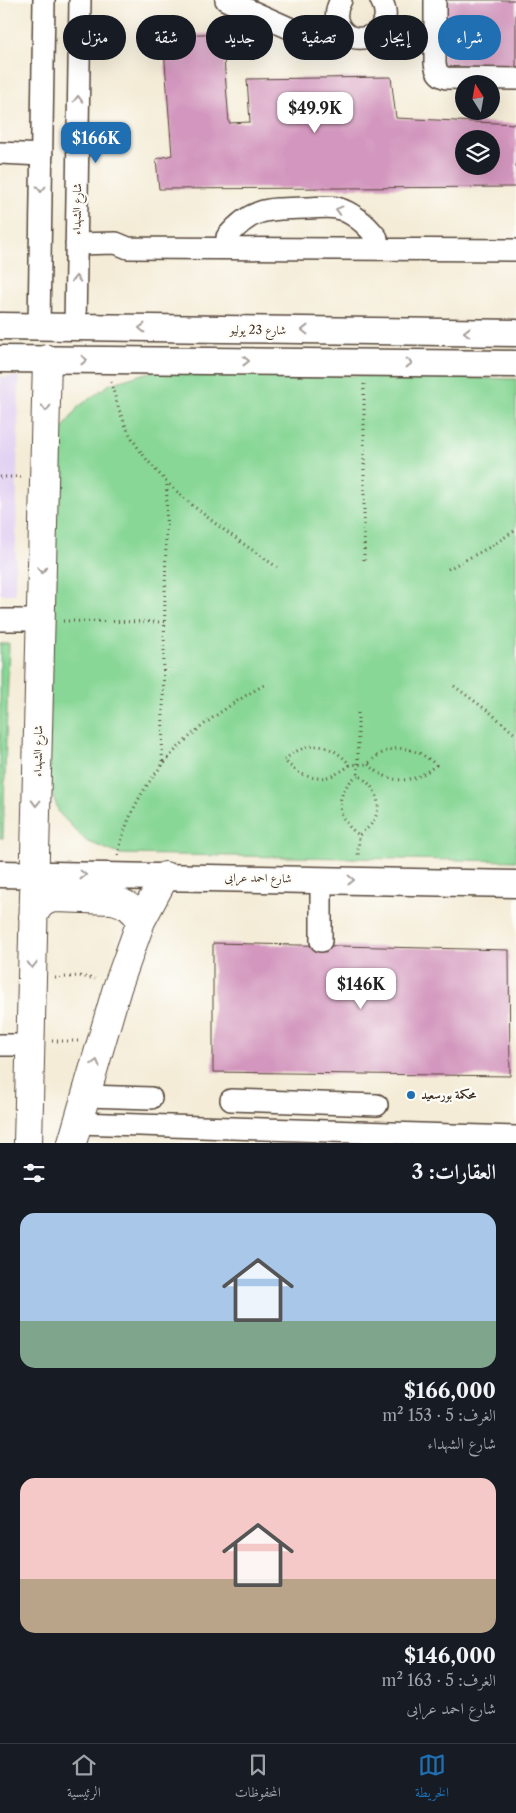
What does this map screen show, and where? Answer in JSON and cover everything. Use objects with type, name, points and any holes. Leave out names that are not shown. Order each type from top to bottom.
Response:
[{"type":"highway","name":"شارع الشهداء","points":[[28,1143],[47,359]]},
{"type":"highway","points":[[75,1133],[117,988],[141,921],[165,876]]},
{"type":"highway","points":[[33,917],[41,904],[55,898],[113,900],[130,906],[141,921]]},
{"type":"main road","name":"شارع 23 يوليو","points":[[0,326],[516,333]]},
{"type":"main road","points":[[0,359],[516,364]]},
{"type":"main road","name":"شارع احمد عرابى","points":[[0,874],[516,884]]},
{"type":"street","points":[[39,327],[44,0]]},
{"type":"street","name":"شارع الشهداء","points":[[75,328],[80,0]]},
{"type":"street","points":[[226,0],[283,25]]},
{"type":"street","points":[[336,15],[341,0]]},
{"type":"street","points":[[354,36],[366,38],[379,30],[384,24],[385,8],[381,0]]},
{"type":"street","points":[[435,0],[435,63],[436,70],[440,76],[446,78],[516,79]]},
{"type":"street","points":[[0,153],[42,155]]},
{"type":"street","points":[[227,237],[246,219],[257,212],[270,209],[336,208],[359,220],[377,238]]},
{"type":"street","points":[[76,244],[116,243],[128,238],[516,237]]},
{"type":"street","points":[[116,243],[128,248],[516,250]]},
{"type":"street","points":[[0,620],[41,620]]},
{"type":"street","points":[[321,879],[321,941]]},
{"type":"street","points":[[0,1045],[30,1043]]},
{"type":"street","points":[[86,1096],[151,1098]]},
{"type":"street","points":[[231,1100],[377,1105]]},
{"type":"street","points":[[304,1136],[306,1103]]},
{"type":"street","points":[[75,1133],[516,1136]]},
{"type":"path","points":[[105,360],[116,402],[127,429],[140,450],[167,482],[221,528],[276,567]]},
{"type":"path","points":[[364,363],[364,560]]},
{"type":"path","points":[[162,766],[167,482]]},
{"type":"path","points":[[448,569],[488,548],[516,530]]},
{"type":"path","points":[[41,620],[165,622]]},
{"type":"path","points":[[114,875],[121,841],[132,811],[148,782],[174,751],[209,720],[235,701],[266,684]]},
{"type":"path","points":[[454,686],[492,714],[516,735]]},
{"type":"path","points":[[358,712],[358,775]]},
{"type":"path","points":[[350,765],[342,755],[331,748],[318,746],[299,749],[284,760],[292,769],[316,778],[329,777],[350,765],[368,764],[378,755],[389,750],[402,748],[420,753],[436,765],[426,774],[402,781],[377,773],[368,764]]},
{"type":"path","points":[[358,775],[350,781],[344,790],[340,800],[340,810],[350,829],[359,835]]},
{"type":"path","points":[[358,775],[368,781],[378,800],[378,810],[374,820],[368,829],[359,835]]},
{"type":"path","points":[[357,880],[359,835]]},
{"type":"path","points":[[32,982],[56,977],[79,976],[101,981],[117,988]]},
{"type":"path","points":[[30,1043],[102,1042]]},
{"type":"shaded area","points":[[0,377],[19,377],[15,594],[0,594]]},
{"type":"green space","points":[[153,371],[516,379],[516,861],[119,854],[86,841],[59,813],[48,781],[53,458],[60,433],[78,407],[110,384]]},
{"type":"green space","points":[[0,644],[9,644],[3,838],[0,838]]},
{"type":"building","points":[[442,0],[516,0],[516,68],[442,67],[442,60],[501,60],[501,15],[442,15]]},
{"type":"building","points":[[196,34],[206,34],[206,60],[224,60],[229,123],[250,122],[247,79],[391,77],[396,118],[516,124],[516,187],[159,189],[156,159],[172,155],[165,60],[196,60]]},
{"type":"building","points":[[213,943],[509,950],[510,1076],[213,1072]]},
{"type":"place","name":"محكمة بورسعيد","points":[[411,1095]]}]
